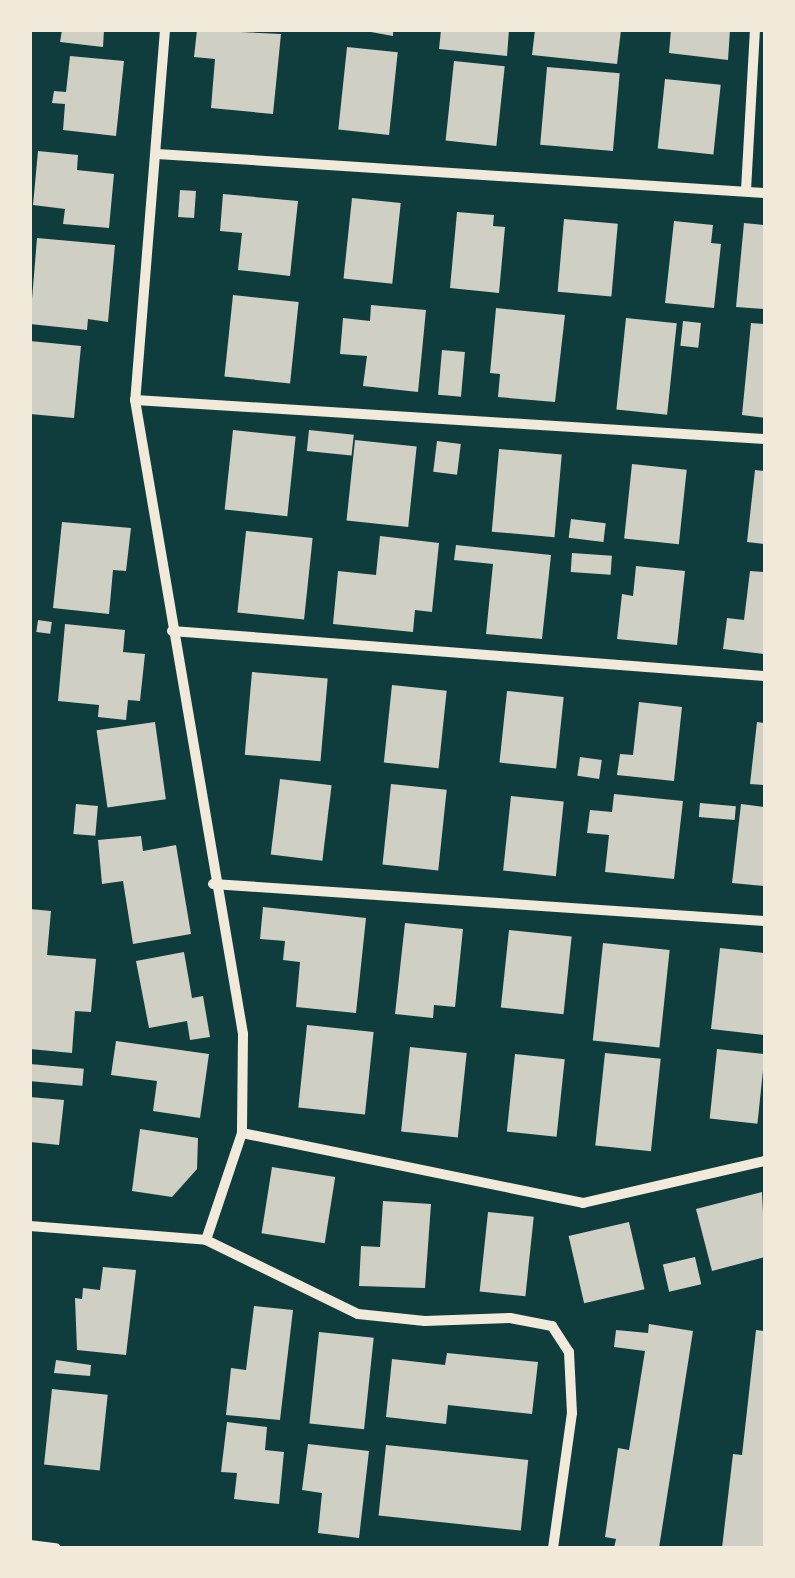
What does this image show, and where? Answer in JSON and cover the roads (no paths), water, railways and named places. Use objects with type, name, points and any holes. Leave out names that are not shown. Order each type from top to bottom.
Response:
[{"type":"street","points":[[165,30],[134,400],[213,884],[243,1034],[242,1133],[206,1240]]},
{"type":"street","points":[[746,190],[755,30]]},
{"type":"street","points":[[157,154],[765,193]]},
{"type":"street","points":[[134,400],[765,439]]},
{"type":"street","points":[[172,631],[765,676]]},
{"type":"street","points":[[213,884],[765,921]]},
{"type":"street","points":[[242,1133],[583,1203],[765,1160]]},
{"type":"street","points":[[30,1226],[206,1240],[358,1314],[425,1321],[510,1318],[552,1326],[569,1352],[572,1413],[553,1548]]},
{"type":"street","points":[[30,1545],[56,1548]]}]
